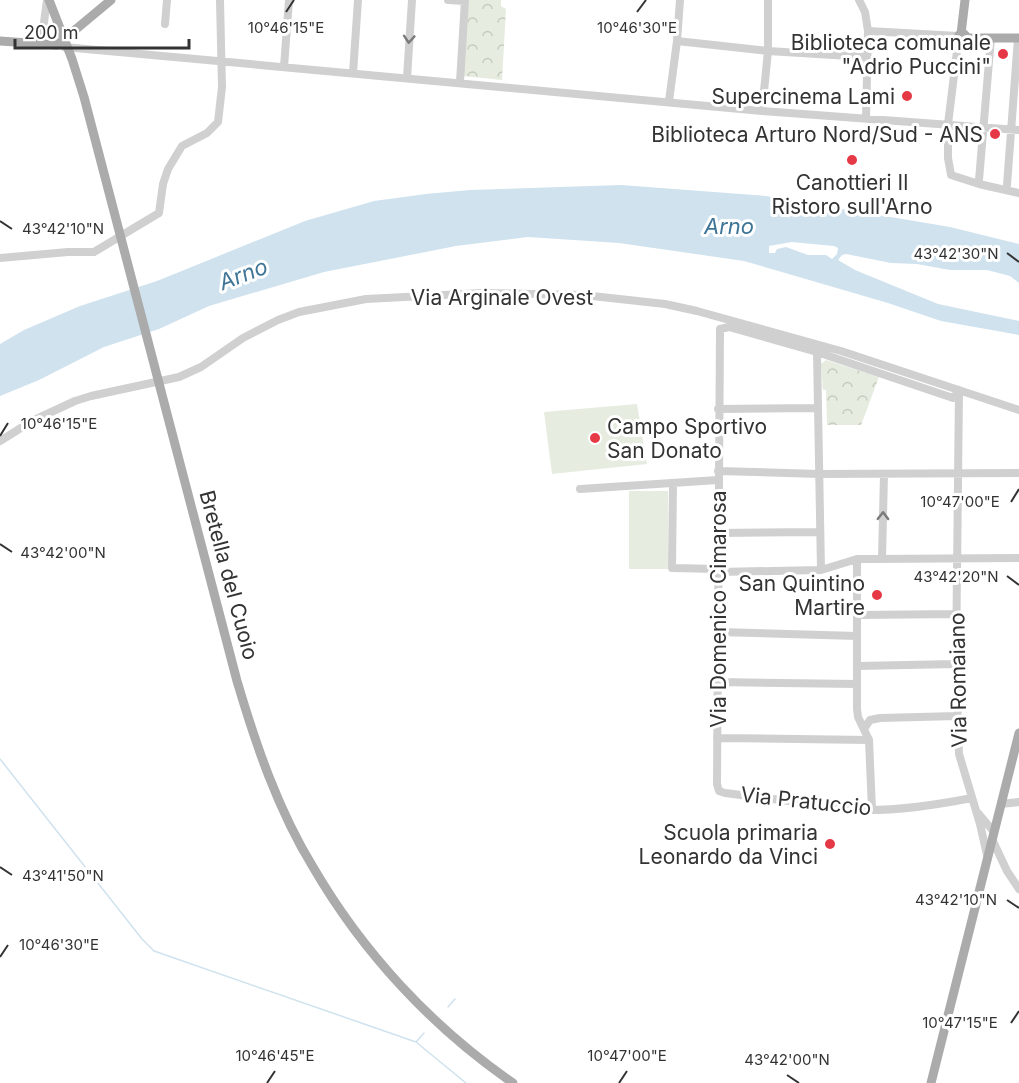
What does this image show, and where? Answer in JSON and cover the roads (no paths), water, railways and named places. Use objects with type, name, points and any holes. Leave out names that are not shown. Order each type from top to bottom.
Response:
[{"type":"main road","name":"Bretella del Cuoio","points":[[48,0],[72,58],[84,97],[237,681],[263,761],[312,867],[359,936],[398,983],[435,1021],[513,1083]]},
{"type":"main road","points":[[0,41],[57,45],[111,0]]},
{"type":"main road","points":[[965,0],[962,38],[1019,38]]},
{"type":"main road","points":[[931,1083],[1019,733]]},
{"type":"street","points":[[42,45],[48,0]]},
{"type":"street","points":[[165,24],[167,0]]},
{"type":"street","points":[[0,258],[94,252],[159,213],[165,176],[182,146],[207,133],[218,122],[222,87],[220,0]]},
{"type":"street","points":[[284,67],[289,0]]},
{"type":"street","points":[[353,73],[358,0]]},
{"type":"street","points":[[406,78],[412,0]]},
{"type":"street","points":[[448,0],[465,0],[460,82]]},
{"type":"street","points":[[669,101],[678,41],[680,0]]},
{"type":"street","points":[[762,111],[768,51],[768,0]]},
{"type":"street","points":[[859,0],[865,12],[868,31],[866,118]]},
{"type":"street","points":[[868,31],[962,38],[948,124],[948,158],[951,175],[966,181],[1019,193]]},
{"type":"street","points":[[979,180],[991,38]]},
{"type":"street","points":[[1007,185],[1015,130],[1019,38]]},
{"type":"street","points":[[678,41],[768,51],[866,57]]},
{"type":"street","points":[[57,45],[762,111],[1015,130]]},
{"type":"street","name":"Via Arginale Ovest","points":[[0,441],[75,401],[179,377],[201,367],[243,338],[299,312],[366,299],[421,295],[546,294],[618,298],[665,304],[841,351],[1019,410]]},
{"type":"street","name":"Via Domenico Cimarosa","points":[[717,784],[718,333],[722,327],[729,327],[817,352]]},
{"type":"street","points":[[821,570],[817,352],[953,398],[959,390]]},
{"type":"street","name":"Via Romaiano","points":[[959,390],[956,664],[959,754],[975,808],[982,821],[987,860]]},
{"type":"street","points":[[718,409],[817,408]]},
{"type":"street","points":[[580,489],[673,483],[718,476],[1019,472]]},
{"type":"street","points":[[882,559],[884,474]]},
{"type":"street","points":[[673,483],[672,568],[821,570],[856,559],[1019,558]]},
{"type":"street","points":[[718,533],[820,533]]},
{"type":"street","points":[[856,559],[858,717],[869,740],[872,810]]},
{"type":"street","points":[[857,615],[957,614]]},
{"type":"street","points":[[718,632],[857,636]]},
{"type":"street","points":[[857,666],[956,664]]},
{"type":"street","points":[[717,682],[856,684]]},
{"type":"street","points":[[864,729],[870,720],[880,718],[957,716]]},
{"type":"street","points":[[717,738],[869,740]]},
{"type":"street","name":"Via Pratuccio","points":[[717,784],[719,791],[725,793],[872,810],[948,803],[972,798]]},
{"type":"street","points":[[1019,802],[1001,807],[992,818],[982,821],[993,835],[1007,871],[1019,889]]},
{"type":"street","points":[[934,1069],[936,1083]]},
{"type":"water","name":"Arno","points":[[621,185],[766,196],[950,227],[1019,244],[1019,283],[1010,276],[987,270],[950,270],[917,264],[891,263],[846,254],[838,260],[855,270],[938,304],[1019,321],[1019,335],[941,321],[744,261],[619,243],[528,237],[456,246],[324,272],[209,306],[159,329],[104,347],[39,380],[0,396],[0,344],[24,330],[80,306],[157,281],[305,221],[374,201],[470,190]],"holes":[[[792,242],[838,248],[837,254],[832,259],[826,255],[808,255],[786,247],[777,249],[775,253],[769,253],[769,246]]]},
{"type":"waterway","points":[[0,759],[142,939],[154,951],[416,1042],[466,1083]]},
{"type":"waterway","points":[[448,1007],[455,999]]},
{"type":"waterway","points":[[416,1042],[424,1033]]},
{"type":"place","name":"Biblioteca comunale \"Adrio Puccini\"","points":[[1003,54]]},
{"type":"place","name":"Supercinema Lami","points":[[907,96]]},
{"type":"place","name":"Biblioteca Arturo Nord/Sud - ANS","points":[[995,134]]},
{"type":"place","name":"Canottieri Il Ristoro sull'Arno","points":[[852,160]]},
{"type":"place","name":"Campo Sportivo San Donato","points":[[595,438]]},
{"type":"place","name":"San Quintino Martire","points":[[877,595]]},
{"type":"place","name":"Scuola primaria Leonardo da Vinci","points":[[830,844]]}]
